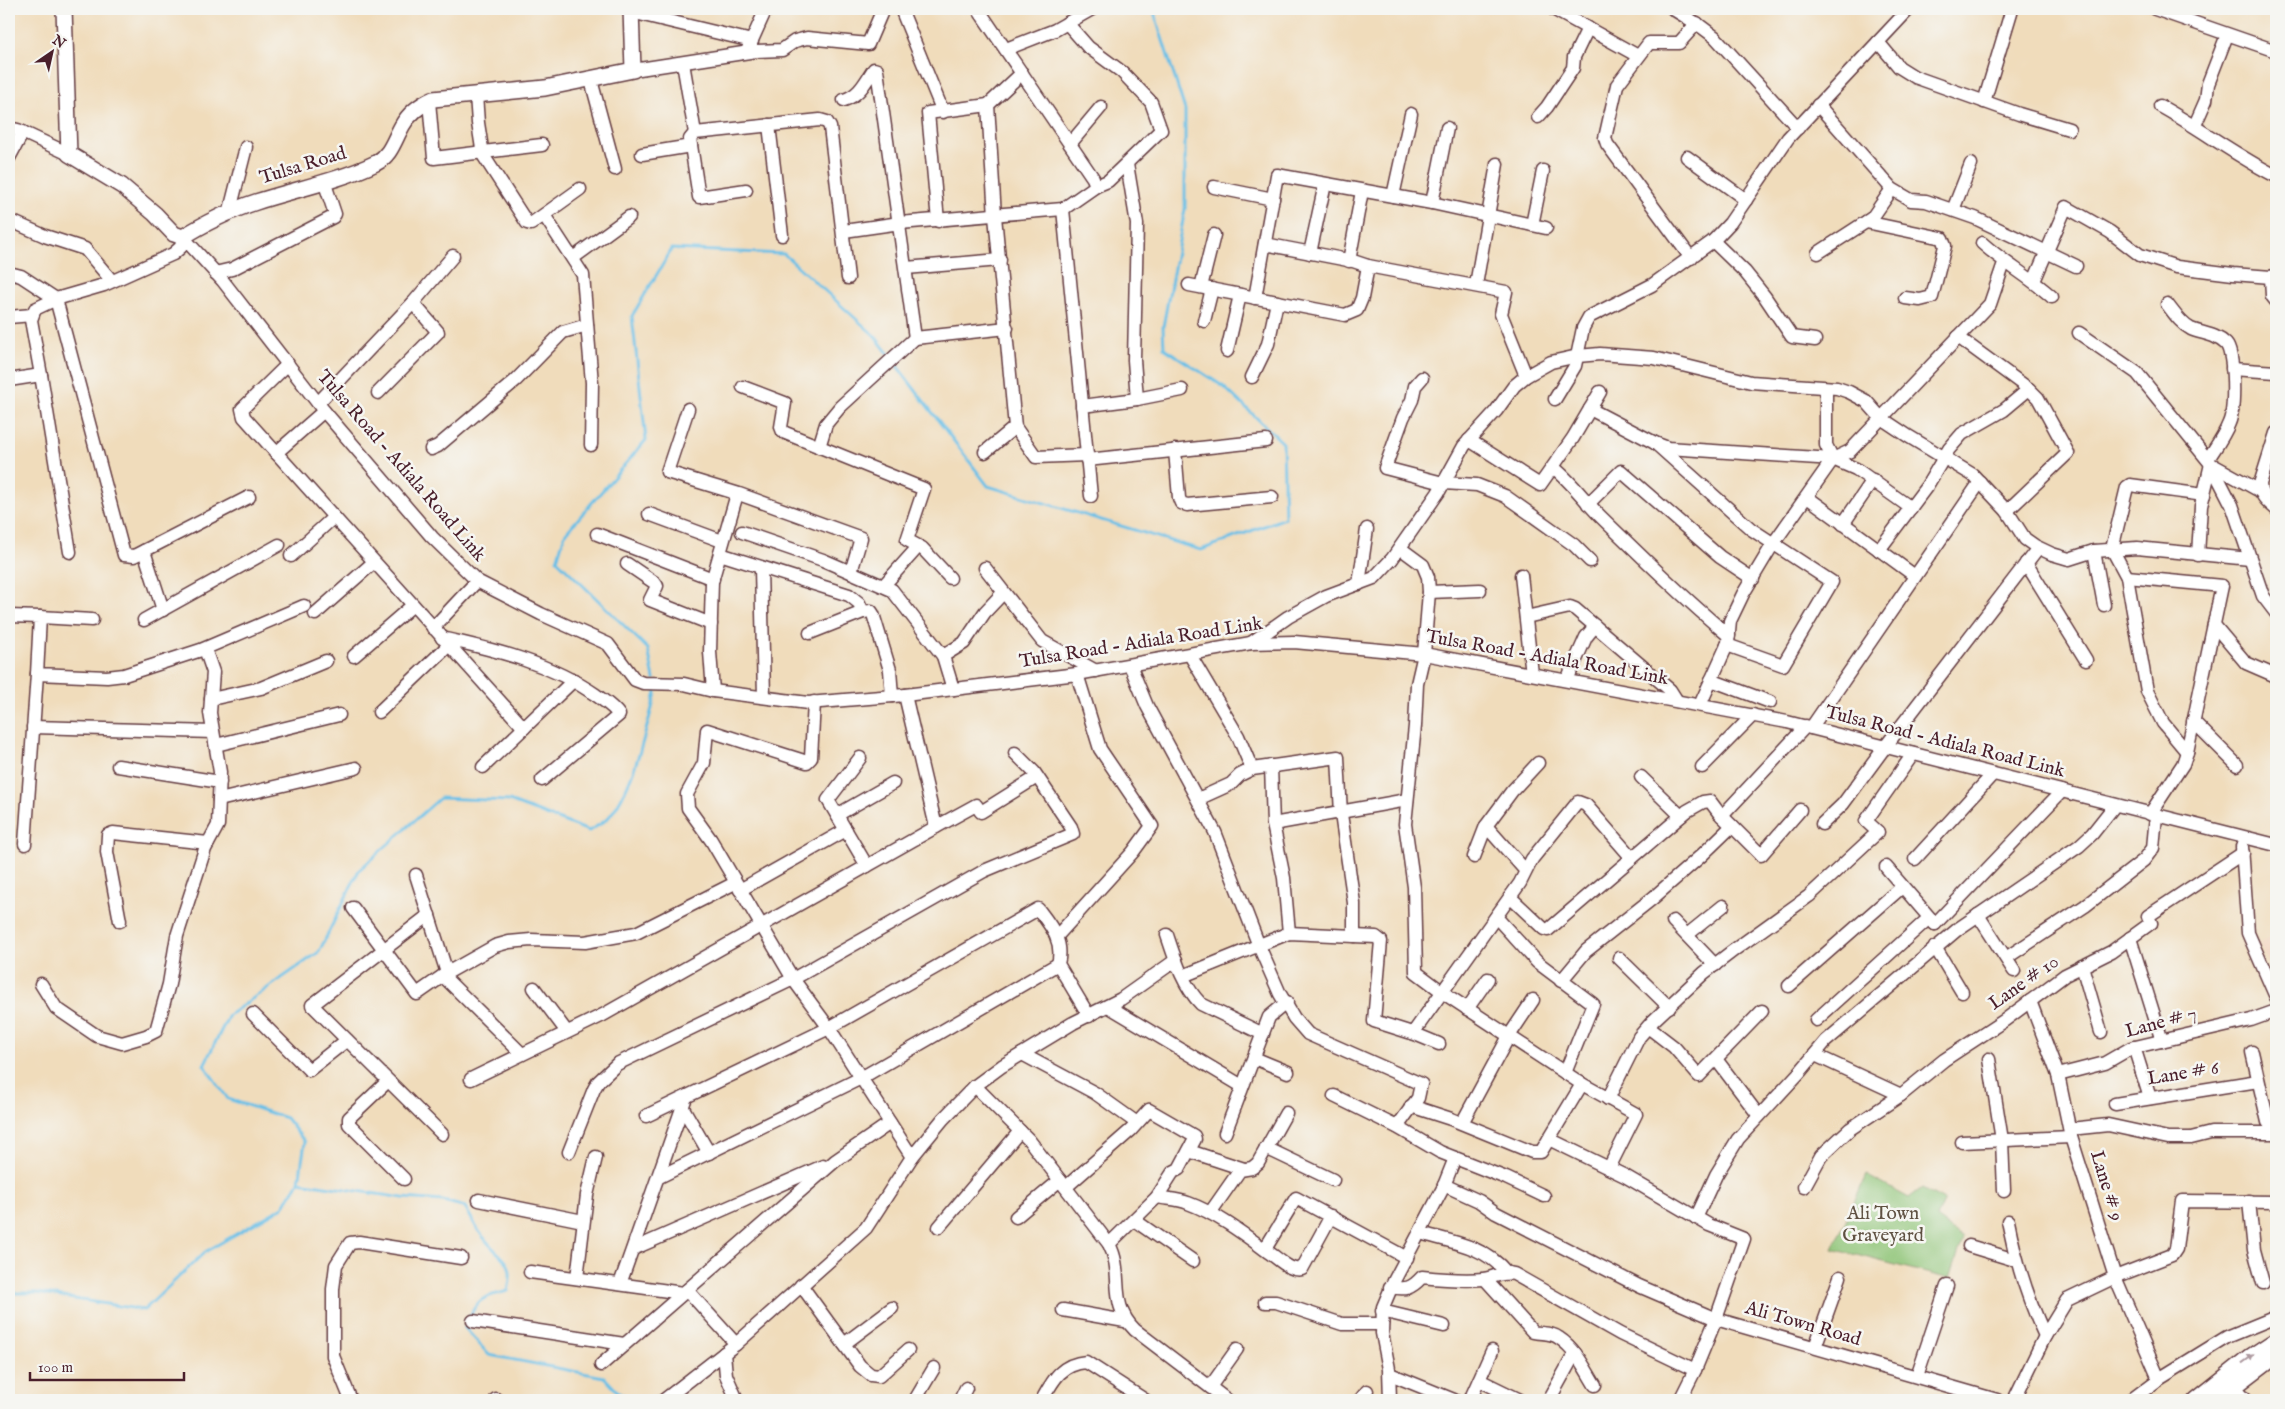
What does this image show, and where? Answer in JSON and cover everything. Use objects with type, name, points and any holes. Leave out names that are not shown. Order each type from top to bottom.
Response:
[{"type":"main road","points":[[64,9],[69,154],[122,186],[155,214],[174,234],[184,236]]},
{"type":"main road","points":[[429,101],[545,88],[633,70],[631,11]]},
{"type":"main road","name":"Tulsa Road","points":[[184,236],[254,202],[352,173],[385,157],[407,119],[421,105],[429,101]]},
{"type":"main road","points":[[2217,1400],[2230,1381],[2276,1340]]},
{"type":"main road","points":[[2196,1400],[2276,1355]]},
{"type":"street","points":[[746,53],[766,9]]},
{"type":"street","points":[[633,70],[746,53],[782,50],[795,41],[807,38],[868,44],[883,9]]},
{"type":"street","points":[[901,9],[943,112]]},
{"type":"street","points":[[978,9],[1070,144],[1096,186]]},
{"type":"street","points":[[1006,49],[1067,23],[1092,9]]},
{"type":"street","points":[[1553,9],[1638,56]]},
{"type":"street","points":[[1673,9],[1692,16],[1715,37],[1798,128]]},
{"type":"street","points":[[1554,399],[1575,366],[1583,328],[1589,317],[1652,284],[1714,240],[1746,200],[1788,138],[1908,9]]},
{"type":"street","points":[[1984,102],[2012,9]]},
{"type":"street","points":[[2155,9],[2276,51]]},
{"type":"street","points":[[631,11],[752,41]]},
{"type":"street","points":[[1691,258],[1607,144],[1605,138],[1616,85],[1649,43],[1678,43],[1692,16]]},
{"type":"street","points":[[844,231],[900,223],[995,216],[1063,208],[1096,186],[1108,181],[1161,130],[1150,101],[1122,72],[1088,47],[1067,23]]},
{"type":"street","points":[[1538,116],[1547,107],[1573,68],[1574,57],[1588,28]]},
{"type":"street","points":[[2194,125],[2206,100],[2208,84],[2227,35]]},
{"type":"street","points":[[1878,42],[1891,60],[1915,77],[1984,102],[2069,129]]},
{"type":"street","points":[[683,63],[695,133]]},
{"type":"street","points":[[844,100],[852,98],[859,92],[874,70],[877,70],[906,268],[912,340]]},
{"type":"street","points":[[938,221],[928,113],[988,105],[1022,73]]},
{"type":"street","points":[[591,80],[615,169]]},
{"type":"street","points":[[476,95],[482,152],[527,223],[531,224],[580,189]]},
{"type":"street","points":[[429,101],[434,158],[542,145]]},
{"type":"street","points":[[988,105],[995,216],[1015,427],[1036,457],[1087,457],[1266,441]]},
{"type":"street","points":[[1818,105],[1892,189],[1911,200],[1926,201],[1975,218],[2076,266]]},
{"type":"street","points":[[2160,106],[2194,125],[2258,167],[2276,176]]},
{"type":"street","points":[[1070,144],[1101,108]]},
{"type":"street","points":[[1394,196],[1411,114]]},
{"type":"street","points":[[746,190],[699,197],[690,146],[690,139],[695,133],[820,120],[827,122],[830,127],[844,231],[848,278]]},
{"type":"street","points":[[769,125],[782,235]]},
{"type":"street","points":[[9,128],[23,132],[69,154]]},
{"type":"street","points":[[1432,203],[1447,128]]},
{"type":"street","points":[[9,158],[23,132]]},
{"type":"street","points":[[642,154],[690,146]]},
{"type":"street","points":[[229,214],[246,147]]},
{"type":"street","points":[[1686,157],[1746,200]]},
{"type":"street","points":[[1126,164],[1138,224],[1134,360],[1137,399]]},
{"type":"street","points":[[1476,285],[1497,164]]},
{"type":"street","points":[[1953,210],[1971,164]]},
{"type":"street","points":[[1532,225],[1543,171]]},
{"type":"street","points":[[1255,298],[1277,175],[1432,203],[1546,228]]},
{"type":"street","points":[[215,272],[232,269],[333,217],[335,214],[324,181]]},
{"type":"street","points":[[1310,253],[1325,184]]},
{"type":"street","points":[[1214,187],[1273,199]]},
{"type":"street","points":[[1818,253],[1872,218],[1892,189]]},
{"type":"street","points":[[1350,261],[1362,191]]},
{"type":"street","points":[[2034,281],[2066,207],[2110,232],[2140,255],[2177,267],[2233,274],[2274,276],[2272,296],[2276,301]]},
{"type":"street","points":[[1063,208],[1091,496]]},
{"type":"street","points":[[544,215],[583,274],[592,383],[591,445]]},
{"type":"street","points":[[573,258],[629,217]]},
{"type":"street","points":[[9,220],[45,236],[85,249],[112,281]]},
{"type":"street","points":[[1866,222],[1945,240],[1946,246],[1932,297],[1920,300],[1905,298]]},
{"type":"street","points":[[1204,321],[1201,287],[1214,235]]},
{"type":"street","points":[[70,552],[30,320],[35,309],[56,299],[112,281],[173,254],[181,247],[184,236]]},
{"type":"street","name":"Tulsa Road - Adiala Road Link","points":[[184,236],[215,272],[321,407],[432,536],[477,581],[541,614],[608,644],[635,680],[643,683],[669,683],[713,691],[814,702],[905,695],[1077,674],[1251,643],[1294,642],[1424,654],[1753,715],[1808,727],[2276,845]]},
{"type":"street","points":[[1714,240],[1765,296],[1792,337],[1814,340]]},
{"type":"street","points":[[1982,243],[1997,256],[2034,281],[2052,297]]},
{"type":"street","points":[[1266,244],[1368,266],[1506,292],[1501,314],[1526,376]]},
{"type":"street","points":[[276,453],[321,407],[453,256]]},
{"type":"street","points":[[906,268],[1000,260]]},
{"type":"street","points":[[1201,287],[1345,315],[1357,310],[1362,298],[1368,266]]},
{"type":"street","points":[[1700,705],[1728,641],[1730,621],[1773,544],[1833,459],[1850,451],[1990,304],[2003,266]]},
{"type":"street","points":[[9,273],[22,276],[56,299],[124,555],[134,556],[249,497]]},
{"type":"street","points":[[1227,351],[1240,294]]},
{"type":"street","points":[[1252,377],[1268,344],[1277,302]]},
{"type":"street","points":[[378,393],[438,332],[413,304]]},
{"type":"street","points":[[2167,304],[2181,321],[2191,329],[2206,332],[2226,344],[2232,354],[2232,413],[2210,462],[2204,495],[2198,555]]},
{"type":"street","points":[[9,317],[32,315]]},
{"type":"street","points":[[431,449],[438,446],[516,380],[563,332],[587,325]]},
{"type":"street","points":[[819,446],[826,424],[840,407],[912,340],[1007,328]]},
{"type":"street","points":[[2079,333],[2137,373],[2210,462],[2232,505],[2263,596],[2274,604]]},
{"type":"street","points":[[1958,337],[2029,389],[2038,398],[2068,453],[2007,511]]},
{"type":"street","points":[[1251,643],[1288,617],[1326,596],[1374,578],[1392,560],[1469,440],[1496,411],[1514,386],[1526,376],[1550,362],[1578,356],[1600,354],[1654,358],[1751,382],[1826,388],[1849,392],[1866,401],[1881,418],[1980,482],[2007,511],[2025,539],[2038,548],[2069,559],[2094,551],[2137,548],[2250,559]]},
{"type":"street","points":[[288,364],[242,409],[244,417],[524,728]]},
{"type":"street","points":[[2232,369],[2276,372]]},
{"type":"street","points":[[9,380],[41,375]]},
{"type":"street","points":[[1422,378],[1415,386],[1412,400],[1403,418],[1386,468],[1443,483],[1477,485],[1505,496],[1574,545],[1590,561]]},
{"type":"street","points":[[744,387],[785,402],[781,429],[924,490],[907,540],[918,547],[950,578]]},
{"type":"street","points":[[1826,388],[1826,445],[1833,459]]},
{"type":"street","points":[[1879,550],[1911,508],[1944,457],[1962,434],[2004,410],[2029,389]]},
{"type":"street","points":[[1082,406],[1137,399],[1182,390]]},
{"type":"street","points":[[1469,440],[1537,484],[1542,484],[1600,392]]},
{"type":"street","points":[[1590,409],[1668,448],[1833,459],[1873,480],[1911,508]]},
{"type":"street","points":[[688,410],[667,472],[737,494],[861,538],[851,572]]},
{"type":"street","points":[[984,452],[1015,427]]},
{"type":"street","points":[[2276,433],[2260,484],[2262,496],[2276,509]]},
{"type":"street","points":[[1553,466],[1566,477],[1588,504],[1728,641],[1783,665],[1832,582],[1751,529],[1655,443]]},
{"type":"street","points":[[1175,450],[1181,503],[1187,505],[1272,497]]},
{"type":"street","points":[[2210,462],[2260,491]]},
{"type":"street","points":[[1588,504],[1622,471],[1720,557],[1752,579]]},
{"type":"street","points":[[1843,524],[1873,480]]},
{"type":"street","points":[[1722,816],[1808,727],[1980,482]]},
{"type":"street","points":[[2187,752],[2164,723],[2147,691],[2127,576],[2112,549],[2127,486],[2204,495]]},
{"type":"street","points":[[713,691],[710,652],[713,579],[722,541],[737,494]]},
{"type":"street","points":[[1807,497],[1915,576]]},
{"type":"street","points":[[649,514],[722,541]]},
{"type":"street","points":[[291,556],[334,517]]},
{"type":"street","points":[[1359,584],[1367,529]]},
{"type":"street","points":[[742,532],[851,572],[892,590],[943,656],[949,670],[953,689]]},
{"type":"street","points":[[597,534],[713,579]]},
{"type":"street","points":[[144,620],[279,545]]},
{"type":"street","points":[[884,585],[918,547]]},
{"type":"street","points":[[1400,548],[1424,565],[1428,577],[1429,592],[1424,654],[1417,684],[1415,726],[1405,824],[1414,887],[1416,972],[1467,1009],[1582,1084],[1636,1114],[1609,1168]]},
{"type":"street","points":[[1822,824],[1843,804],[1885,746],[2038,548]]},
{"type":"street","points":[[144,550],[163,610]]},
{"type":"street","points":[[2094,551],[2104,605]]},
{"type":"street","points":[[720,554],[849,595],[859,603],[863,612]]},
{"type":"street","points":[[315,614],[374,562]]},
{"type":"street","points":[[2026,563],[2086,660]]},
{"type":"street","points":[[627,564],[657,586],[650,600],[711,624]]},
{"type":"street","points":[[761,568],[764,697]]},
{"type":"street","points":[[985,568],[1042,641],[1096,670]]},
{"type":"street","points":[[1521,575],[1532,674]]},
{"type":"street","points":[[2006,958],[2085,906],[2144,860],[2153,848],[2153,815],[2183,764],[2187,752],[2222,586],[2127,576]]},
{"type":"street","points":[[433,628],[477,581]]},
{"type":"street","points":[[1429,592],[1480,590]]},
{"type":"street","points":[[943,656],[964,643],[1003,592]]},
{"type":"street","points":[[354,656],[413,605]]},
{"type":"street","points":[[37,674],[107,677],[124,675],[205,649],[304,606]]},
{"type":"street","points":[[1526,617],[1570,607],[1670,690],[1677,701]]},
{"type":"street","points":[[810,633],[868,610],[874,614],[890,670],[892,696]]},
{"type":"street","points":[[9,616],[92,620]]},
{"type":"street","points":[[26,844],[40,617]]},
{"type":"street","points":[[2214,625],[2246,662],[2276,676]]},
{"type":"street","points":[[1567,680],[1586,637],[1595,626]]},
{"type":"street","points":[[445,641],[486,648],[535,664],[574,680],[614,708],[619,715],[542,780]]},
{"type":"street","points":[[378,712],[445,641]]},
{"type":"street","points":[[41,984],[56,1008],[97,1036],[122,1043],[156,1031],[169,984],[177,936],[208,843],[218,825],[220,782],[211,699],[213,672],[205,649]]},
{"type":"street","points":[[1190,655],[1238,736],[1252,769]]},
{"type":"street","points":[[211,699],[261,688],[326,661]]},
{"type":"street","points":[[1130,665],[1147,706],[1215,832],[1258,946],[1280,994],[1294,1018],[1308,1034],[1420,1084],[1420,1091],[1397,1128]]},
{"type":"street","points":[[1057,936],[1133,852],[1152,826],[1100,749],[1077,674]]},
{"type":"street","points":[[483,767],[574,680]]},
{"type":"street","points":[[1711,680],[1770,702]]},
{"type":"street","points":[[905,695],[936,827]]},
{"type":"street","points":[[814,702],[811,758],[807,762],[707,730],[704,763],[687,794],[688,808],[711,840],[793,979],[829,1028],[912,1157]]},
{"type":"street","points":[[1702,766],[1753,715]]},
{"type":"street","points":[[34,727],[215,738],[339,716]]},
{"type":"street","points":[[2193,722],[2237,765]]},
{"type":"street","points":[[569,1152],[594,1089],[598,1082],[617,1064],[793,979],[984,871],[1073,834],[1071,827],[1037,777],[1015,753]]},
{"type":"street","points":[[1608,1099],[1639,1037],[1648,1026],[1715,965],[1809,896],[1878,832],[1866,821],[1913,754]]},
{"type":"street","points":[[1198,799],[1232,784],[1240,775],[1252,769],[1338,757],[1341,814],[1354,903],[1354,936]]},
{"type":"street","points":[[860,758],[828,798],[867,866]]},
{"type":"street","points":[[1474,856],[1486,826],[1512,791],[1538,763]]},
{"type":"street","points":[[118,766],[220,782]]},
{"type":"street","points":[[1271,766],[1273,824],[1284,878],[1289,933]]},
{"type":"street","points":[[219,800],[356,768]]},
{"type":"street","points":[[1915,859],[1993,774]]},
{"type":"street","points":[[471,1079],[603,1015],[976,805],[981,812],[1037,777]]},
{"type":"street","points":[[1641,777],[1681,816]]},
{"type":"street","points":[[837,815],[894,783]]},
{"type":"street","points":[[1816,1020],[1932,921],[2062,792]]},
{"type":"street","points":[[1273,824],[1341,814],[1407,800]]},
{"type":"street","points":[[1510,897],[1544,930],[1548,930],[1681,816],[1703,802],[1710,800],[1722,816],[1761,854],[1800,810]]},
{"type":"street","points":[[1413,1033],[1520,883],[1532,859],[1578,802],[1586,805],[1632,858]]},
{"type":"street","points":[[1550,1139],[1609,1168],[1696,1218],[1716,1175],[1738,1139],[1826,1041],[1946,938],[2079,846],[2092,834],[2115,805]]},
{"type":"street","points":[[1486,826],[1525,870]]},
{"type":"street","points":[[1561,981],[1586,951],[1702,856],[1732,826]]},
{"type":"street","points":[[353,908],[417,994],[486,949],[509,942],[531,940],[585,942],[636,933],[738,887],[846,830]]},
{"type":"street","points":[[120,921],[107,852],[108,836],[113,832],[208,843]]},
{"type":"street","points":[[2242,837],[2248,933],[2276,997]]},
{"type":"street","name":"Lane # 10","points":[[1804,1187],[1821,1156],[1850,1129],[2065,975],[2110,952],[2130,938],[2151,923],[2148,916],[2243,853]]},
{"type":"street","points":[[1886,868],[1946,938]]},
{"type":"street","points":[[416,875],[445,974],[522,1054]]},
{"type":"street","points":[[1789,986],[1902,887]]},
{"type":"street","points":[[1687,935],[1723,906]]},
{"type":"street","points":[[646,1116],[684,1102],[829,1028],[1038,909],[1057,936],[1061,955],[1058,964],[861,1078],[658,1177]]},
{"type":"street","points":[[1978,915],[2014,971]]},
{"type":"street","points":[[429,916],[312,1005],[442,1134]]},
{"type":"street","points":[[1496,917],[1537,962],[1592,1004],[1565,1073]]},
{"type":"street","points":[[1674,920],[1715,965]]},
{"type":"street","points":[[1182,976],[1289,933],[1376,937],[1381,941],[1374,1022],[1413,1033],[1439,1044]]},
{"type":"street","points":[[1167,935],[1182,976],[1201,1004],[1263,1034]]},
{"type":"street","points":[[2130,938],[2162,1041]]},
{"type":"street","points":[[1935,947],[1962,992]]},
{"type":"street","points":[[1619,958],[1669,1007]]},
{"type":"street","points":[[664,1400],[736,1344],[866,1228],[912,1157],[943,1119],[975,1086],[1002,1066],[1108,1006],[1176,960]]},
{"type":"street","points":[[1058,964],[1089,1016]]},
{"type":"street","points":[[2082,966],[2101,1032]]},
{"type":"street","points":[[1467,1009],[1488,980]]},
{"type":"street","points":[[534,988],[567,1032]]},
{"type":"street","points":[[1462,1123],[1508,1036],[1533,1000]]},
{"type":"street","name":"Lane # 9","points":[[2030,1001],[2058,1075],[2070,1133],[2115,1277],[2159,1379]]},
{"type":"street","points":[[1225,1133],[1269,1017],[1286,1002]]},
{"type":"street","points":[[1108,1006],[1242,1086]]},
{"type":"street","points":[[1648,1026],[1674,1048],[1696,1075],[1701,1075],[1762,1011]]},
{"type":"street","name":"Lane # 7","points":[[2058,1075],[2105,1063],[2134,1047],[2251,1020],[2276,1011]]},
{"type":"street","points":[[253,1014],[309,1070],[347,1040]]},
{"type":"street","points":[[2134,1047],[2150,1098]]},
{"type":"street","points":[[2252,1052],[2268,1122],[2276,1122]]},
{"type":"street","points":[[1022,1054],[1095,1093],[1137,1123]]},
{"type":"street","points":[[1815,1054],[1900,1095]]},
{"type":"street","points":[[1254,1058],[1288,1072]]},
{"type":"street","points":[[1716,1059],[1759,1116]]},
{"type":"street","points":[[1990,1059],[2002,1140],[2004,1191]]},
{"type":"street","points":[[388,1081],[348,1118],[349,1124],[404,1179]]},
{"type":"street","name":"Lane # 6","points":[[2115,1104],[2258,1081]]},
{"type":"street","points":[[1411,1106],[1462,1123],[1532,1152],[1542,1152],[1582,1084]]},
{"type":"street","points":[[975,1086],[1020,1131],[1109,1244],[1114,1252],[1120,1310],[1125,1321],[1227,1400]]},
{"type":"street","points":[[1334,1096],[1397,1128],[1414,1139],[1544,1196]]},
{"type":"street","points":[[684,1102],[709,1152]]},
{"type":"street","points":[[620,1284],[684,1102]]},
{"type":"street","points":[[1016,1217],[1063,1184],[1137,1123],[1146,1112],[1152,1110],[1194,1136],[1195,1139],[1179,1169],[1173,1172],[1157,1197],[1109,1244]]},
{"type":"street","points":[[1210,1213],[1240,1170],[1256,1166],[1286,1113]]},
{"type":"street","points":[[1962,1142],[2070,1133],[2113,1125],[2168,1138],[2191,1138],[2211,1133],[2274,1133],[2273,1122],[2276,1122]]},
{"type":"street","points":[[601,1365],[835,1161],[890,1123]]},
{"type":"street","points":[[939,1227],[1020,1131]]},
{"type":"street","points":[[1266,1148],[1333,1180]]},
{"type":"street","points":[[1189,1151],[1244,1169]]},
{"type":"street","points":[[577,1278],[583,1221],[596,1157]]},
{"type":"street","points":[[1390,1400],[1390,1374],[1382,1324],[1382,1311],[1390,1287],[1444,1185],[1454,1158]]},
{"type":"street","points":[[633,1249],[835,1161]]},
{"type":"street","points":[[1444,1185],[1479,1201],[1496,1213],[1639,1286],[1716,1319],[1696,1370],[1680,1400]]},
{"type":"street","points":[[1157,1197],[1186,1202],[1210,1213],[1288,1266],[1298,1270],[1302,1269],[1330,1216]]},
{"type":"street","points":[[1265,1249],[1296,1198],[1407,1258]]},
{"type":"street","points":[[479,1200],[583,1221]]},
{"type":"street","points":[[2014,1400],[2045,1336],[2067,1300],[2115,1277],[2172,1255],[2176,1249],[2182,1201],[2276,1202]]},
{"type":"street","points":[[2249,1202],[2254,1250],[2263,1283]]},
{"type":"street","name":"Ali Town Road","points":[[1696,1218],[1744,1239],[1716,1319],[1997,1400]]},
{"type":"street","points":[[1134,1220],[1193,1261]]},
{"type":"street","points":[[2008,1221],[2015,1260],[2026,1294],[2045,1336]]},
{"type":"street","points":[[1420,1233],[1481,1250],[1495,1259],[1506,1272]]},
{"type":"street","points":[[351,1400],[333,1356],[332,1289],[336,1265],[350,1243],[359,1242],[461,1258]]},
{"type":"street","points":[[1969,1246],[2015,1260]]},
{"type":"street","points":[[530,1272],[685,1291],[736,1344]]},
{"type":"street","points":[[1390,1287],[1404,1290],[1410,1289],[1422,1277],[1461,1280],[1485,1279],[1506,1272],[1514,1274],[1620,1334],[1696,1370]]},
{"type":"street","points":[[1815,1347],[1840,1277]]},
{"type":"street","points":[[1485,1279],[1533,1332],[1545,1332],[1559,1338],[1575,1353],[1596,1385]]},
{"type":"street","points":[[801,1285],[866,1372],[877,1377],[908,1350]]},
{"type":"street","points":[[1917,1376],[1947,1286]]},
{"type":"street","points":[[1265,1302],[1276,1302],[1342,1324],[1382,1324]]},
{"type":"street","points":[[844,1344],[892,1308]]},
{"type":"street","points":[[1063,1310],[1125,1321]]},
{"type":"street","points":[[1382,1311],[1444,1326]]},
{"type":"street","points":[[2132,1400],[2159,1379],[2227,1337],[2276,1317]]},
{"type":"street","points":[[473,1322],[624,1344]]},
{"type":"street","points":[[1210,1387],[1237,1349]]},
{"type":"street","points":[[1470,1400],[1492,1351]]},
{"type":"street","points":[[724,1353],[726,1375],[737,1400]]},
{"type":"street","points":[[1549,1400],[1575,1353]]},
{"type":"street","points":[[1042,1400],[1055,1376],[1069,1366],[1086,1362],[1145,1400]]},
{"type":"street","points":[[916,1400],[934,1368]]},
{"type":"street","points":[[1390,1374],[1454,1400]]},
{"type":"street","points":[[1479,1380],[1520,1400]]},
{"type":"street","points":[[2230,1381],[2247,1400]]},
{"type":"street","points":[[960,1400],[966,1388]]},
{"type":"shaded area","points":[[2276,936],[2276,982],[2260,944]]},
{"type":"green space","name":"Ali Town Graveyard","points":[[1866,1175],[1909,1198],[1922,1188],[1944,1200],[1936,1218],[1963,1238],[1950,1279],[1833,1249]]},
{"type":"waterway","points":[[894,362],[988,486],[1201,550],[1285,518],[1283,443],[1224,387],[1164,348],[1163,327],[1185,209],[1185,110],[1153,9]]},
{"type":"waterway","points":[[654,679],[648,649],[557,560],[565,534],[646,440],[632,316],[672,249],[784,254],[874,335],[891,357]]},
{"type":"waterway","points":[[9,1293],[37,1293],[144,1310],[205,1252],[283,1207],[299,1182],[305,1142],[286,1118],[228,1099],[204,1065],[229,1015],[319,952],[359,870],[440,798],[509,801],[589,831],[604,822],[617,806],[632,776],[656,693],[655,685]]},
{"type":"waterway","points":[[299,1182],[403,1198],[443,1201],[465,1207],[476,1227],[490,1246],[505,1261],[510,1272],[508,1291],[480,1301],[476,1305],[465,1328],[489,1355],[604,1377],[617,1391],[632,1400]]}]
